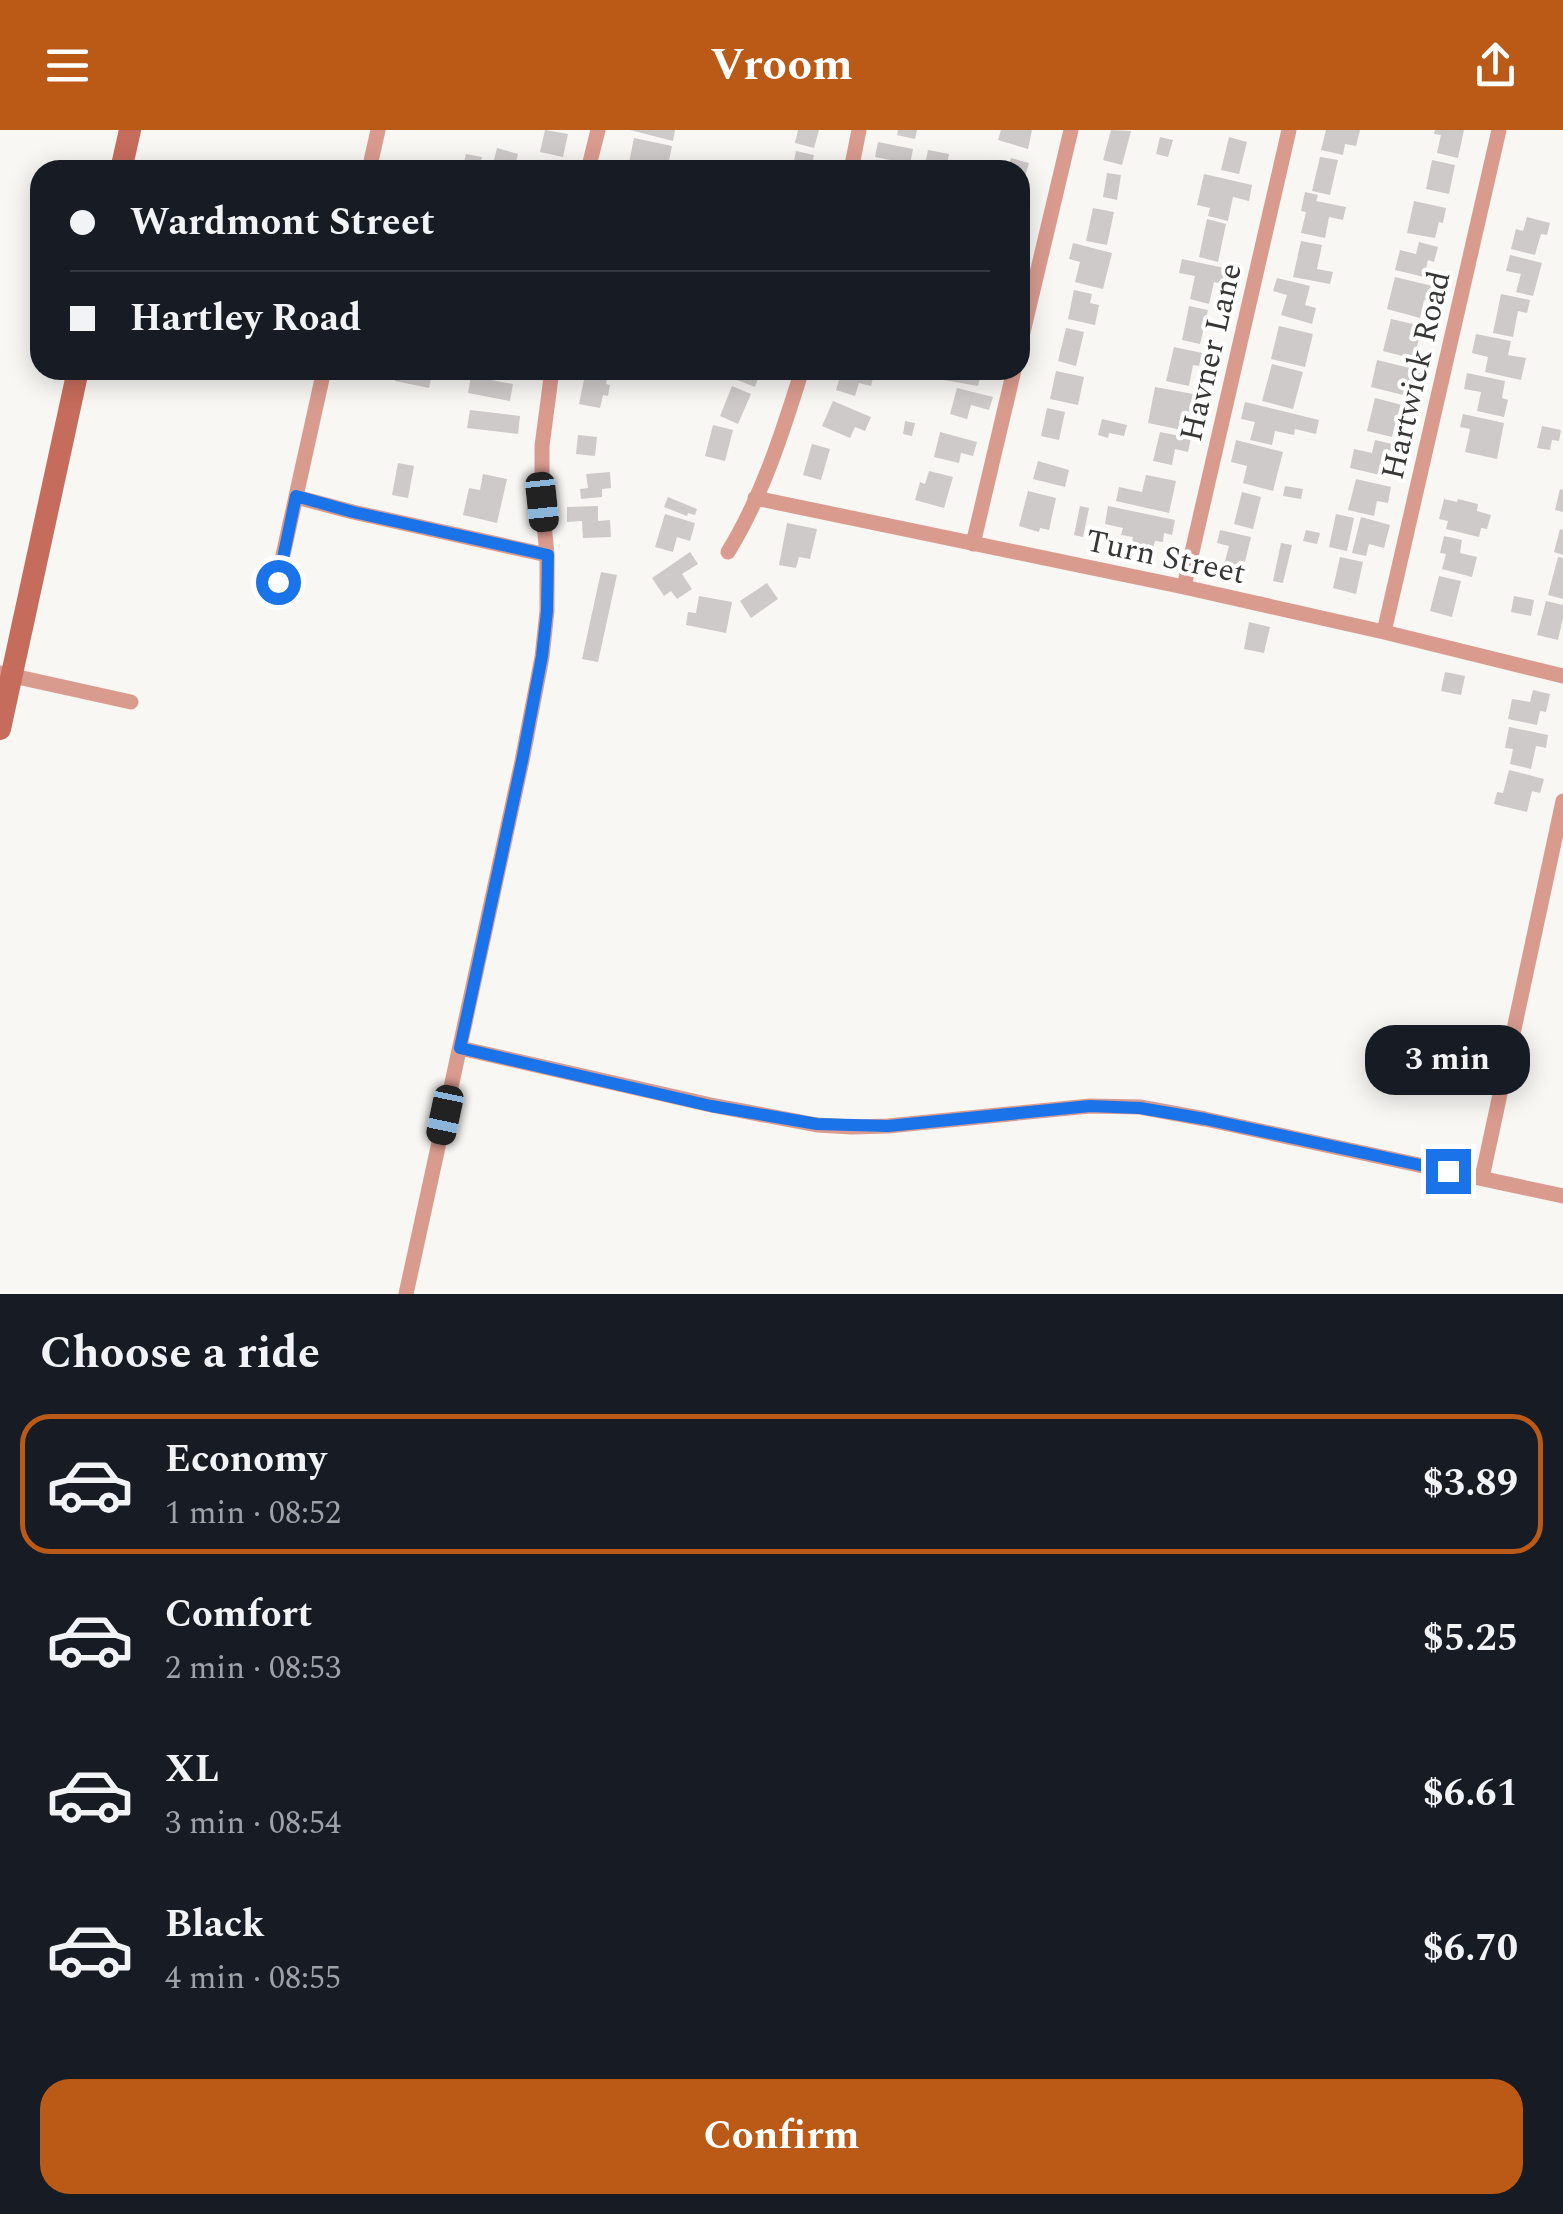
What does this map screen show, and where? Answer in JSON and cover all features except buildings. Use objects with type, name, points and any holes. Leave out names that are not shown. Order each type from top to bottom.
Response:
[{"type":"main road","points":[[123,160],[130,130]]},
{"type":"main road","points":[[0,729],[6,674],[76,380]]},
{"type":"street","points":[[371,160],[378,130]]},
{"type":"street","points":[[590,160],[598,130]]},
{"type":"street","points":[[853,160],[860,130]]},
{"type":"street","points":[[1030,303],[1071,130]]},
{"type":"street","name":"Havner Lane","points":[[1184,587],[1289,130]]},
{"type":"street","name":"Hartwick Road","points":[[1384,632],[1499,130]]},
{"type":"street","points":[[278,582],[322,380]]},
{"type":"street","points":[[406,1294],[542,656],[548,555],[542,502],[542,446],[551,380]]},
{"type":"street","points":[[728,552],[746,522],[799,380]]},
{"type":"street","points":[[972,544],[1012,380]]},
{"type":"street","points":[[296,496],[548,555]]},
{"type":"street","name":"Turn Street","points":[[755,498],[1184,587],[1563,676]]},
{"type":"street","points":[[6,674],[131,702]]},
{"type":"street","points":[[1482,1178],[1563,802]]},
{"type":"street","points":[[460,1048],[711,1106],[817,1124],[888,1126],[1116,1105],[1205,1119],[1563,1196]]},
{"type":"route","points":[[278,582],[296,496],[548,555],[542,656],[460,1048],[781,1120],[852,1127],[888,1126],[1116,1105],[1205,1119],[1448,1171]]}]
